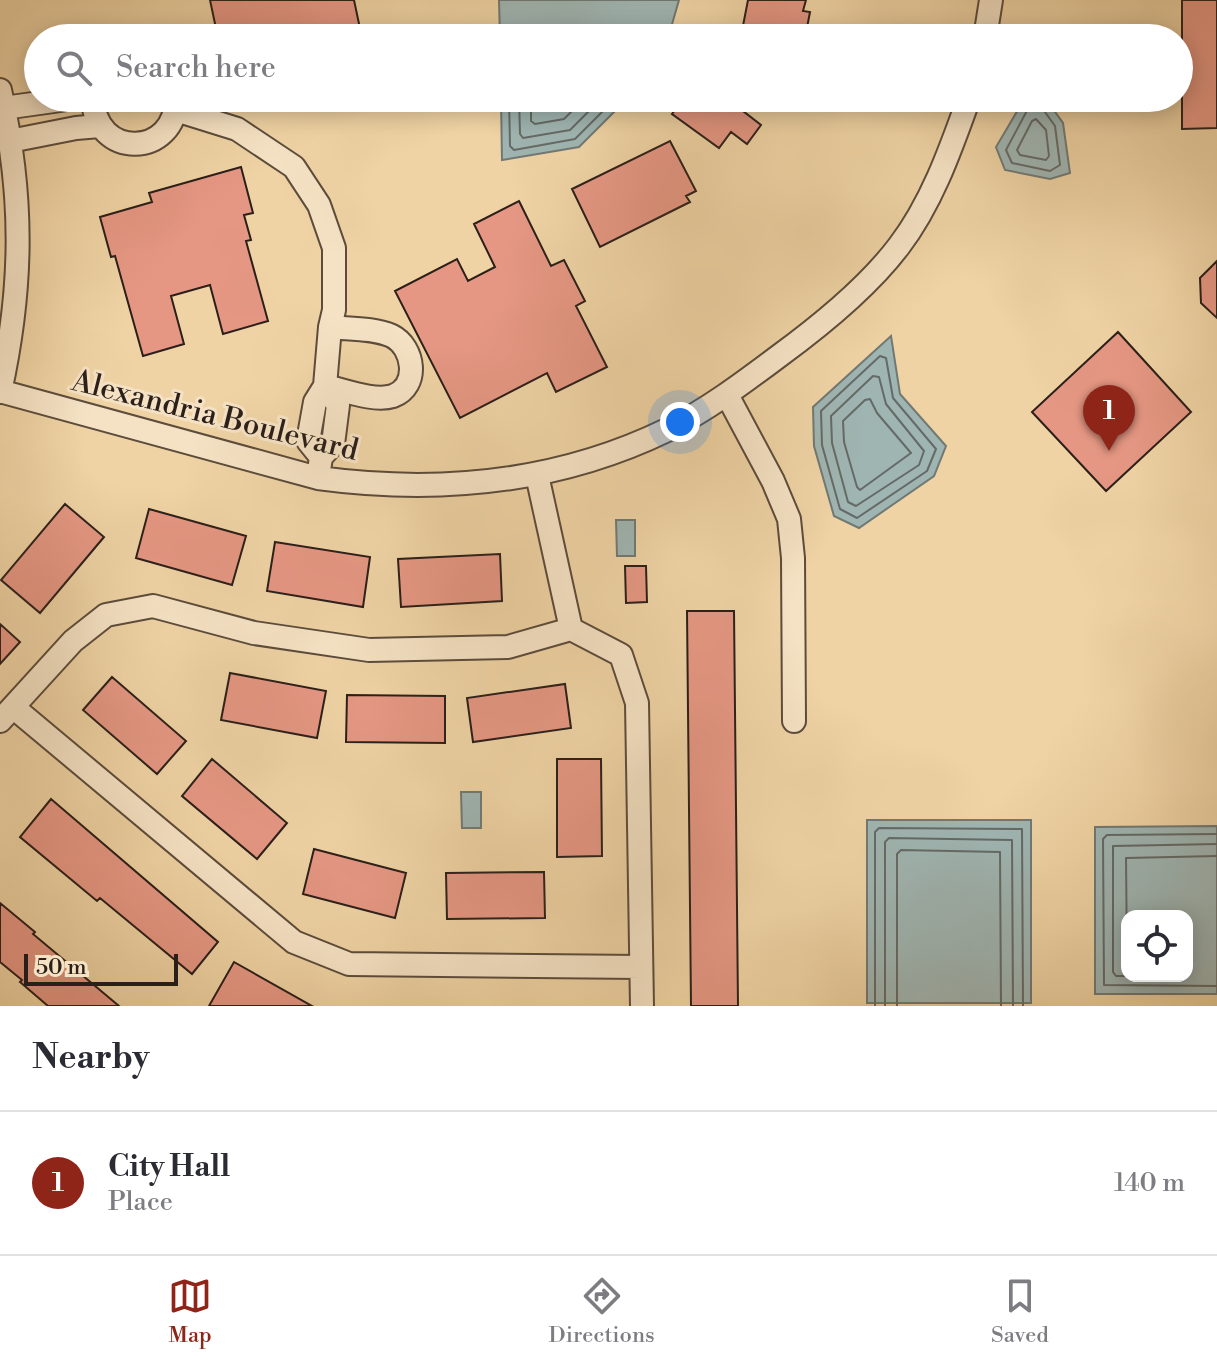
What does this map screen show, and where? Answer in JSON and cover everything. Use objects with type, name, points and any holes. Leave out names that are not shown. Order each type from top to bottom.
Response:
[{"type":"street","points":[[987,24],[991,0]]},
{"type":"street","points":[[0,392],[13,328],[20,253],[10,141],[2,99],[24,99]]},
{"type":"street","points":[[93,112],[100,126],[112,138],[127,144],[144,144],[159,137],[170,125],[174,112]]},
{"type":"street","points":[[196,112],[237,129],[294,167],[319,205],[334,248],[334,310],[325,386],[338,405],[333,444],[319,467]]},
{"type":"street","name":"Alexandria Boulevard","points":[[0,392],[319,467],[363,484],[429,486],[537,475],[604,456],[669,429],[727,395],[812,331],[900,245],[947,156],[964,112]]},
{"type":"street","points":[[10,141],[100,126]]},
{"type":"street","points":[[325,386],[375,397],[393,396],[407,385],[411,373],[408,352],[392,337],[330,327]]},
{"type":"street","points":[[727,395],[773,481],[789,519],[793,558],[794,721]]},
{"type":"street","points":[[537,475],[571,629]]},
{"type":"street","points":[[641,967],[349,964],[294,942],[6,714],[73,641],[106,615],[153,606],[254,633],[369,650],[508,647],[571,629],[621,655],[637,703],[642,1006]]},
{"type":"water","points":[[499,0],[679,0],[672,24],[500,24]]},
{"type":"water","points":[[501,112],[614,112],[579,147],[502,160]]},
{"type":"water","points":[[1017,112],[1055,112],[1063,123],[1070,173],[1050,179],[1005,170],[996,147]]},
{"type":"water","points":[[891,336],[900,394],[946,446],[934,476],[859,528],[834,516],[814,446],[813,407]]},
{"type":"water","points":[[616,520],[635,520],[635,556],[617,556]]},
{"type":"water","points":[[461,792],[481,792],[481,828],[462,828]]},
{"type":"water","points":[[867,820],[1031,820],[1031,1003],[867,1003]]},
{"type":"water","points":[[1217,826],[1217,994],[1095,994],[1095,827]]},
{"type":"building","points":[[210,0],[354,0],[359,24],[215,24]]},
{"type":"building","points":[[748,0],[806,0],[803,11],[810,12],[808,24],[743,24]]},
{"type":"building","points":[[1182,0],[1217,0],[1217,128],[1182,129],[1182,112],[1193,112],[1193,24],[1182,24]]},
{"type":"building","points":[[744,112],[761,125],[747,144],[731,132],[719,148],[672,114]]},
{"type":"building","points":[[670,141],[696,191],[686,196],[690,202],[600,247],[572,189]]},
{"type":"building","points":[[241,167],[253,213],[244,215],[251,240],[246,241],[268,321],[223,334],[210,285],[171,296],[184,344],[143,356],[115,256],[111,257],[100,217],[152,202],[149,193]]},
{"type":"building","points":[[519,201],[551,266],[564,260],[585,301],[576,306],[607,367],[556,392],[547,373],[460,418],[395,291],[457,259],[468,281],[495,267],[474,224]]},
{"type":"building","points":[[1217,261],[1217,318],[1201,303],[1200,278]]},
{"type":"building","points":[[1118,332],[1191,412],[1106,491],[1032,412]]},
{"type":"building","points":[[65,504],[104,537],[40,613],[1,580]]},
{"type":"building","points":[[149,509],[246,536],[232,585],[136,558]]},
{"type":"building","points":[[275,542],[370,557],[363,607],[267,591]]},
{"type":"building","points":[[500,554],[502,601],[401,607],[398,559]]},
{"type":"building","points":[[625,566],[646,566],[647,602],[626,603]]},
{"type":"building","points":[[687,611],[734,611],[738,1006],[691,1006]]},
{"type":"building","points":[[0,624],[20,642],[0,664]]},
{"type":"building","points":[[230,673],[326,691],[317,738],[221,720]]},
{"type":"building","points":[[112,677],[186,741],[157,774],[83,710]]},
{"type":"building","points":[[565,684],[571,728],[473,742],[467,698]]},
{"type":"building","points":[[347,695],[445,696],[445,743],[346,742]]},
{"type":"building","points":[[212,759],[287,823],[257,859],[182,796]]},
{"type":"building","points":[[557,759],[601,759],[602,856],[557,857]]},
{"type":"building","points":[[51,799],[218,942],[192,974],[20,837]]},
{"type":"building","points":[[314,849],[406,873],[395,918],[303,894]]},
{"type":"building","points":[[544,872],[545,918],[447,919],[446,873]]},
{"type":"building","points":[[0,903],[119,1006],[48,1006],[20,982],[22,980],[0,962]]},
{"type":"building","points":[[234,962],[312,1006],[209,1006]]},
{"type":"place","name":"City Hall","points":[[1109,451]]}]
